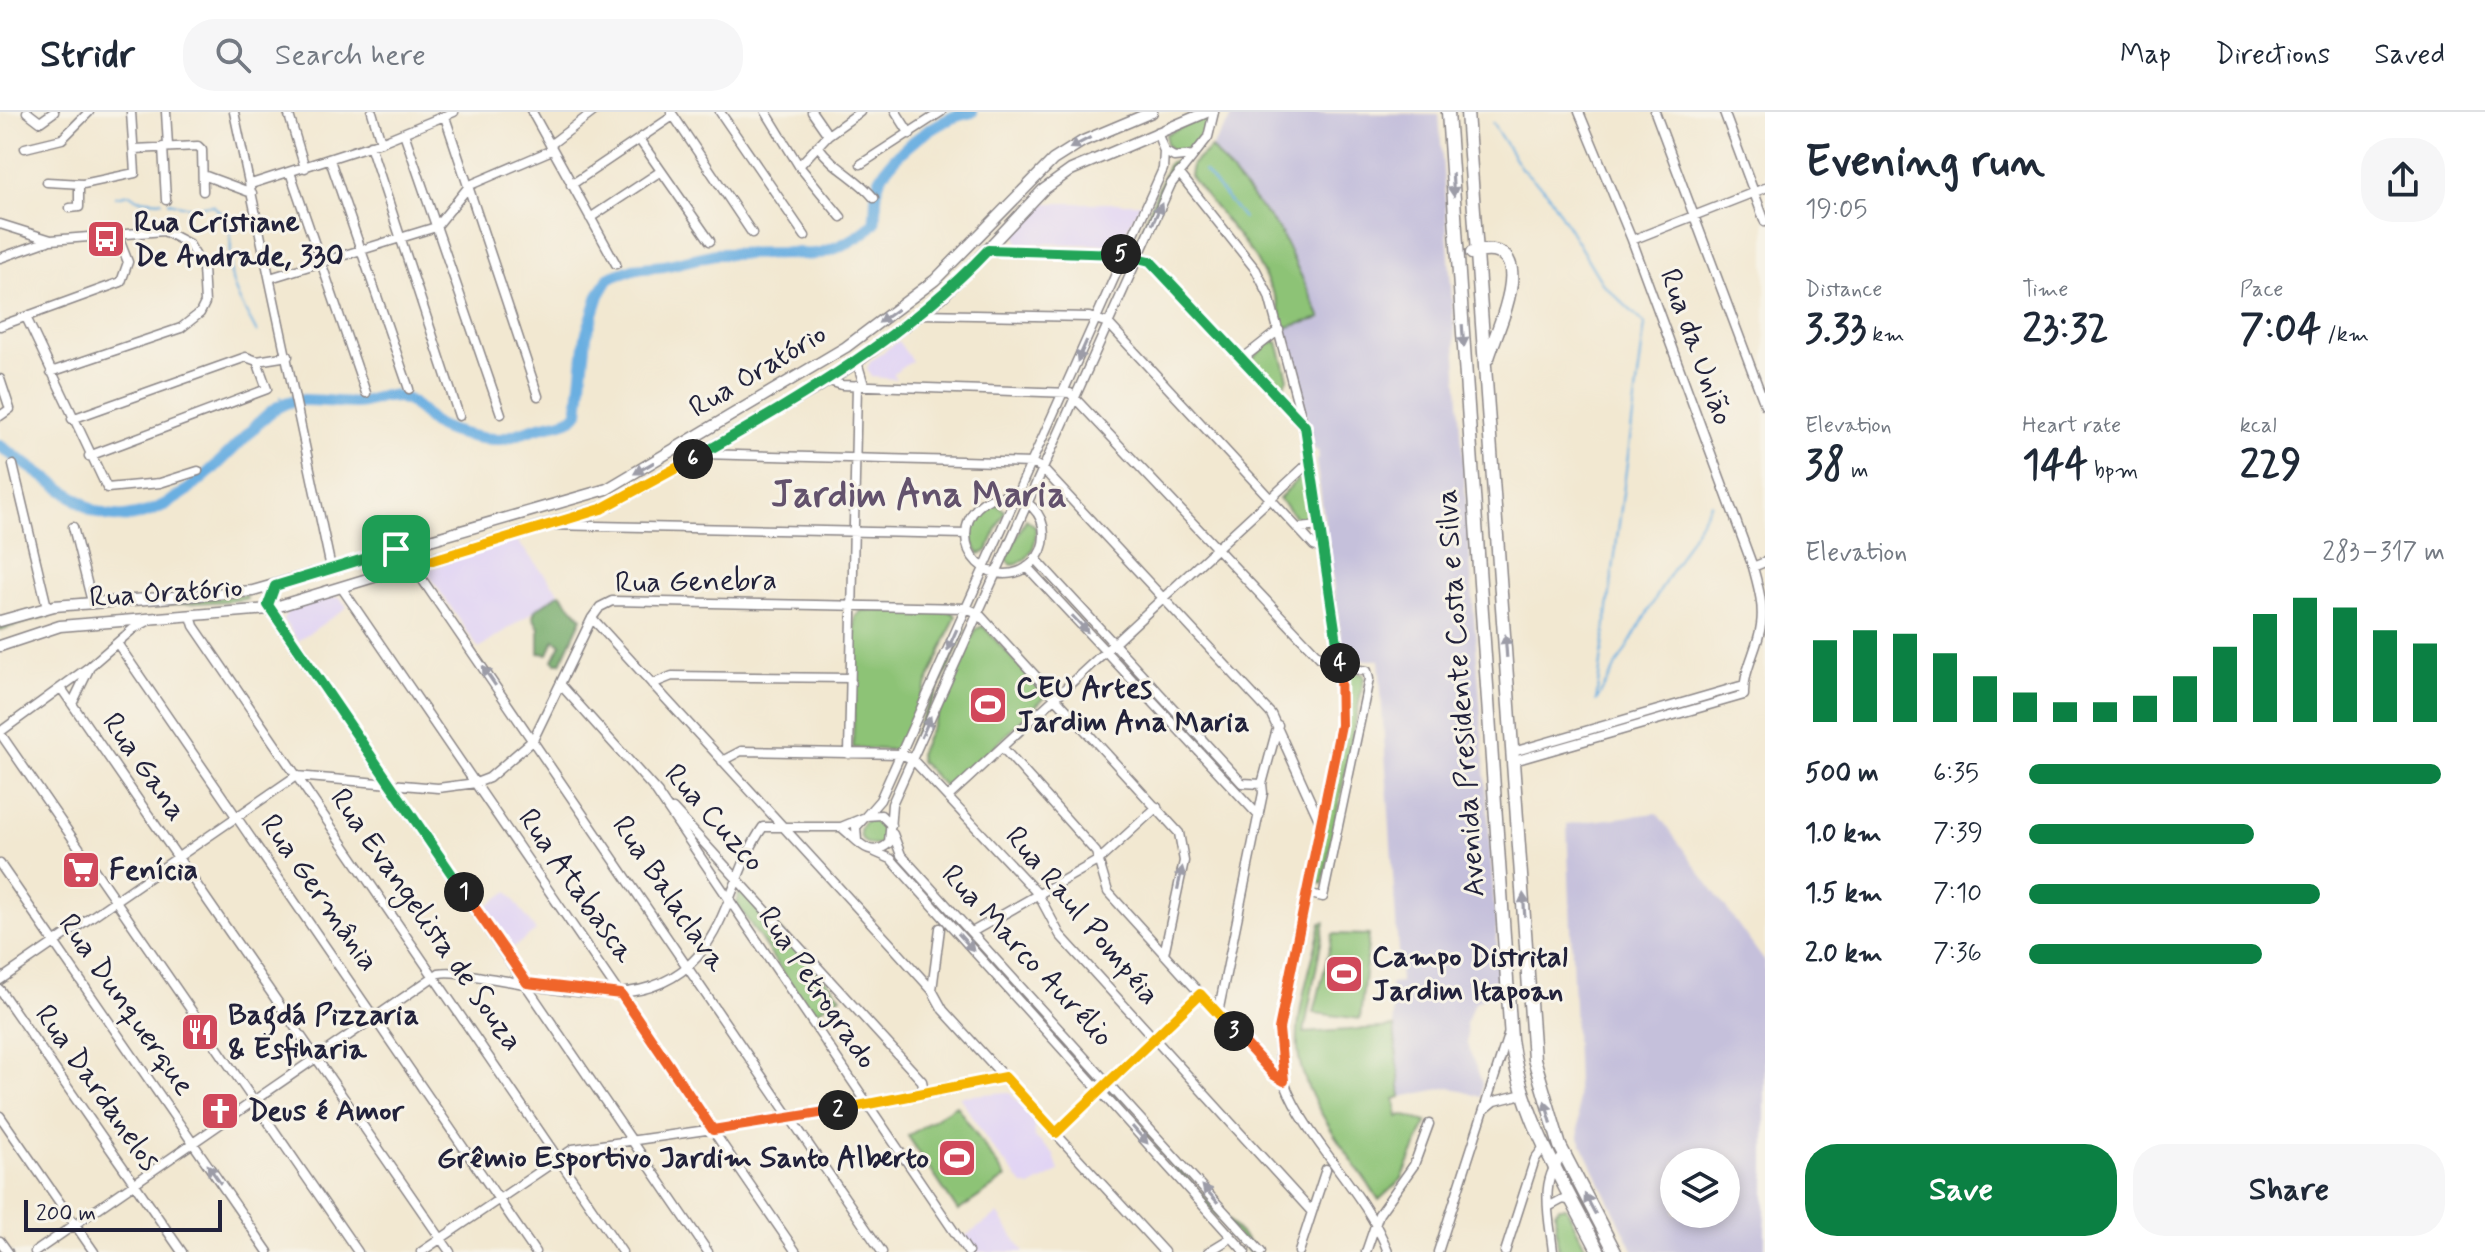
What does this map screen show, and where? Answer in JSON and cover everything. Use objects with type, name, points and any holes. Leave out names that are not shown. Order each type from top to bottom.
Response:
[{"type":"highway","name":"Avenida Presidente Costa e Silva","points":[[1448,112],[1517,1096],[1599,1252]]},
{"type":"highway","name":"Avenida Presidente Costa e Silva","points":[[1467,112],[1535,1066],[1565,1155],[1615,1252]]},
{"type":"highway","points":[[1458,258],[1490,250],[1504,257],[1514,277],[1486,366]]},
{"type":"highway","points":[[1517,1096],[1535,1066]]},
{"type":"main road","name":"Rua Oratório","points":[[0,621],[47,607],[227,595],[275,586],[594,495],[846,347],[926,288],[1053,160],[1083,141],[1152,112]]},
{"type":"main road","points":[[1157,132],[1154,122],[1158,112]]},
{"type":"main road","name":"Rua Oratório","points":[[0,646],[60,626],[269,609],[610,505],[829,381],[857,362],[943,296],[1043,190],[1071,170],[1207,112]]},
{"type":"main road","points":[[396,549],[413,566]]},
{"type":"main road","points":[[269,609],[269,595],[275,586]]},
{"type":"street","points":[[27,112],[36,120],[44,121],[54,112]]},
{"type":"street","points":[[25,148],[62,139],[89,112]]},
{"type":"street","points":[[47,182],[79,184],[135,173],[131,112]]},
{"type":"street","points":[[166,112],[166,200]]},
{"type":"street","points":[[234,112],[331,568]]},
{"type":"street","points":[[288,112],[305,168]]},
{"type":"street","points":[[372,112],[381,142]]},
{"type":"street","points":[[532,112],[616,264]]},
{"type":"street","points":[[270,278],[436,227],[470,185],[551,147],[593,112]]},
{"type":"street","points":[[720,112],[805,236]]},
{"type":"street","points":[[766,112],[799,166],[841,217]]},
{"type":"street","points":[[812,112],[828,135]]},
{"type":"street","points":[[799,166],[828,135],[860,112]]},
{"type":"street","points":[[896,112],[910,134]]},
{"type":"street","points":[[861,164],[941,112]]},
{"type":"street","points":[[841,827],[871,851],[886,846],[892,828],[892,804],[1042,468],[1179,173],[1211,131],[1214,112]]},
{"type":"street","name":"Rua da União","points":[[1514,756],[1744,690],[1762,622],[1761,599],[1753,567],[1632,240],[1579,112]]},
{"type":"street","points":[[1655,112],[1765,405]]},
{"type":"street","points":[[1724,112],[1765,222]]},
{"type":"street","points":[[571,185],[672,114],[752,233]]},
{"type":"street","points":[[203,175],[251,188],[450,115],[538,396]]},
{"type":"street","points":[[858,843],[855,831],[878,803],[901,754],[1163,169],[1164,151],[1157,132]]},
{"type":"street","points":[[404,133],[501,414]]},
{"type":"street","points":[[639,139],[710,241]]},
{"type":"street","points":[[370,145],[459,416]]},
{"type":"street","points":[[818,146],[831,164],[855,178],[874,198]]},
{"type":"street","points":[[134,149],[201,147],[203,191]]},
{"type":"street","points":[[1164,151],[1174,157],[1193,155]]},
{"type":"street","points":[[330,160],[409,389]]},
{"type":"street","points":[[590,218],[661,171]]},
{"type":"street","points":[[290,172],[319,264],[366,393]]},
{"type":"street","points":[[1179,173],[1256,270],[1279,330],[1305,426],[1326,551],[1340,668],[1341,725],[1279,1029],[1284,1081]]},
{"type":"street","points":[[70,208],[80,205],[79,184]]},
{"type":"street","points":[[1632,240],[1765,188]]},
{"type":"street","points":[[0,224],[51,240]]},
{"type":"street","points":[[0,258],[51,240],[164,231],[189,244],[206,280],[200,313],[181,328],[51,372]]},
{"type":"street","points":[[0,326],[121,282],[128,262],[117,234]]},
{"type":"street","points":[[1002,235],[1012,250]]},
{"type":"street","points":[[988,250],[1125,255],[1150,261],[1305,426]]},
{"type":"street","points":[[943,296],[946,307],[954,315]]},
{"type":"street","points":[[921,314],[1097,319],[1108,323],[1314,546],[1326,551]]},
{"type":"street","points":[[26,317],[103,482],[112,489],[160,483],[198,471]]},
{"type":"street","points":[[1242,359],[1279,330]]},
{"type":"street","points":[[72,419],[246,357],[257,361],[288,356]]},
{"type":"street","points":[[89,456],[267,389],[257,361]]},
{"type":"street","points":[[849,754],[855,458],[860,385],[857,362]]},
{"type":"street","points":[[0,379],[10,409],[0,416]]},
{"type":"street","points":[[829,381],[860,385],[1064,391],[1075,397],[1327,665],[1364,668],[1369,679],[1323,897],[1306,893]]},
{"type":"street","points":[[1279,399],[1297,397]]},
{"type":"street","points":[[727,440],[732,451],[739,456]]},
{"type":"street","points":[[702,454],[1032,463],[1042,468],[1278,725],[1313,813],[1320,822]]},
{"type":"street","points":[[948,797],[1311,461]]},
{"type":"street","points":[[13,465],[47,607]]},
{"type":"street","points":[[1003,495],[1028,502],[1038,514],[1043,528],[1043,544],[1035,558],[1027,567],[1015,572],[996,573],[984,569],[970,554],[966,534],[971,516],[985,501],[1003,495]]},
{"type":"street","points":[[548,525],[966,534]]},
{"type":"street","points":[[1299,528],[1321,526]]},
{"type":"street","points":[[73,527],[92,602]]},
{"type":"street","points":[[1035,558],[1242,783],[1262,784]]},
{"type":"street","points":[[1753,567],[1765,562]]},
{"type":"street","name":"Rua Balaclava","points":[[413,566],[689,965],[882,1252]]},
{"type":"street","points":[[1027,567],[1259,816]]},
{"type":"street","name":"Rua Atabasca","points":[[341,587],[796,1252]]},
{"type":"street","name":"Rua Genebra","points":[[296,776],[438,788],[476,783],[508,764],[533,740],[592,618],[600,607],[612,601],[966,608],[978,613]]},
{"type":"street","points":[[269,609],[708,1252]]},
{"type":"street","points":[[978,613],[1179,833],[1184,850],[1164,954]]},
{"type":"street","name":"Rua Evangelista de Souza","points":[[191,616],[193,626],[622,1252]]},
{"type":"street","points":[[157,617],[133,629],[89,667],[0,733],[358,1252]]},
{"type":"street","points":[[592,618],[918,974],[932,990],[939,1005],[1164,1252]]},
{"type":"street","name":"Rua Germânia","points":[[117,643],[535,1252]]},
{"type":"street","name":"Rua Gana","points":[[72,704],[89,667]]},
{"type":"street","points":[[652,684],[672,676],[850,678]]},
{"type":"street","name":"Rua Cuzco","points":[[560,684],[922,1081],[925,1094]]},
{"type":"street","name":"Rua Gana","points":[[61,688],[450,1252]]},
{"type":"street","points":[[1218,1013],[1259,816],[1262,784],[1278,725]]},
{"type":"street","points":[[1002,747],[1099,860],[1105,888],[1274,1075],[1284,1081],[1375,1224],[1386,1248],[1367,1250],[1375,1224],[1414,1165],[1429,1124]]},
{"type":"street","points":[[722,761],[741,751],[901,754],[912,759]]},
{"type":"street","name":"Rua Raul Pompéia","points":[[912,759],[1038,894],[1060,935],[1311,1211]]},
{"type":"street","points":[[0,980],[296,776]]},
{"type":"street","name":"Rua Petrogrado","points":[[655,790],[968,1252]]},
{"type":"street","points":[[972,932],[1099,860],[1157,807]]},
{"type":"street","points":[[35,1252],[434,976],[447,972],[621,994],[655,985],[689,965],[704,949],[731,903],[766,826],[765,808]]},
{"type":"street","points":[[766,826],[841,827],[865,817],[881,815],[892,828]]},
{"type":"street","points":[[802,827],[802,849]]},
{"type":"street","name":"Rua Marco Aurélio","points":[[892,828],[901,855],[1261,1252]]},
{"type":"street","name":"Rua Marco Aurélio","points":[[871,851],[889,857],[1245,1252]]},
{"type":"street","name":"Rua Dunquerque","points":[[0,864],[268,1252]]},
{"type":"street","points":[[935,908],[943,900]]},
{"type":"street","points":[[982,943],[989,924]]},
{"type":"street","points":[[932,990],[940,928]]},
{"type":"street","points":[[918,974],[934,968]]},
{"type":"street","name":"Rua Dardanelos","points":[[0,990],[182,1252]]},
{"type":"street","points":[[1056,1133],[1202,996],[1222,992]]},
{"type":"street","points":[[1438,1252],[1510,1027]]},
{"type":"street","points":[[421,1252],[578,1147],[791,1118],[1005,1077]]},
{"type":"street","points":[[1492,1083],[1501,1094],[1517,1096]]},
{"type":"street","points":[[1483,1111],[1495,1101],[1517,1096]]},
{"type":"street","points":[[0,1116],[94,1252]]},
{"type":"street","points":[[1505,1252],[1535,1159],[1544,1147]]},
{"type":"street","points":[[1529,1177],[1554,1165],[1565,1155]]},
{"type":"street","points":[[1553,1252],[1548,1178],[1554,1165]]},
{"type":"street","points":[[1299,1252],[1326,1169]]},
{"type":"street","points":[[1550,1206],[1563,1199],[1573,1201]]},
{"type":"street","points":[[0,1241],[8,1252]]},
{"type":"street","points":[[1208,1252],[1226,1241]]},
{"type":"shaded area","points":[[1235,112],[1439,114],[1500,988],[1474,1003],[1466,1023],[1467,1044],[1482,1083],[1481,1097],[1450,1087],[1401,1097],[1390,983],[1400,982],[1379,660],[1344,660],[1316,461],[1319,459],[1318,451],[1314,449],[1284,328],[1321,318],[1236,179],[1211,148]]},
{"type":"shaded area","points":[[1040,203],[1141,203],[1118,245],[1018,243],[1015,231]]},
{"type":"shaded area","points":[[898,341],[912,361],[893,374],[896,379],[871,377],[867,368],[871,361]]},
{"type":"shaded area","points":[[517,541],[560,593],[479,649],[427,572],[428,569]]},
{"type":"shaded area","points":[[332,597],[340,598],[347,607],[298,641],[284,620],[287,611]]},
{"type":"shaded area","points":[[1657,813],[1765,962],[1765,1252],[1634,1252],[1579,1138],[1567,824]]},
{"type":"shaded area","points":[[508,891],[536,931],[511,949],[483,909]]},
{"type":"shaded area","points":[[1009,1092],[1034,1120],[1035,1137],[1054,1155],[1059,1172],[1030,1187],[1023,1185],[991,1146],[959,1096]]},
{"type":"shaded area","points":[[998,1214],[1024,1252],[974,1252],[964,1237]]},
{"type":"green space","points":[[1207,116],[1202,135],[1187,150],[1174,153],[1166,144],[1166,134]]},
{"type":"green space","points":[[1211,148],[1280,231],[1321,318],[1284,328],[1277,300],[1254,256],[1190,176],[1192,164]]},
{"type":"green space","points":[[1178,161],[1141,241],[1137,241],[1169,163]]},
{"type":"green space","points":[[1271,341],[1278,342],[1288,378],[1279,392],[1250,361]]},
{"type":"green space","points":[[1300,476],[1311,483],[1316,513],[1305,524],[1279,499]]},
{"type":"green space","points":[[996,504],[1005,511],[987,551],[979,554],[973,539],[974,524],[982,512]]},
{"type":"green space","points":[[1026,519],[1035,526],[1034,546],[1028,557],[1011,565],[1006,558]]},
{"type":"green space","points":[[560,593],[582,618],[561,663],[556,663],[553,660],[561,644],[554,640],[548,654],[539,653],[539,628],[533,617],[535,610]]},
{"type":"green space","points":[[246,595],[247,599],[228,601],[61,612],[0,630],[0,625],[46,611]]},
{"type":"green space","points":[[862,610],[952,612],[956,616],[901,745],[893,750],[853,748],[855,617]]},
{"type":"green space","name":"CEU Artes Jardim Ana Maria","points":[[983,626],[1046,696],[951,788],[946,788],[920,761],[919,754],[976,629]]},
{"type":"green space","points":[[965,627],[966,630],[911,748],[909,745]]},
{"type":"green space","points":[[1344,671],[1363,674],[1364,678],[1323,884],[1314,881],[1344,732]]},
{"type":"green space","points":[[873,819],[882,823],[886,832],[882,841],[873,845],[864,841],[860,832],[864,823]]},
{"type":"green space","points":[[739,893],[746,893],[841,996],[811,1015],[737,904]]},
{"type":"green space","points":[[941,905],[961,927],[940,909]]},
{"type":"green space","points":[[1325,922],[1304,1033],[1394,1027],[1401,1097],[1395,1099],[1398,1117],[1402,1115],[1427,1122],[1402,1179],[1379,1200],[1318,1108],[1302,1069],[1298,1050],[1299,1018],[1305,986],[1321,923]]},
{"type":"green space","name":"Campo Distrital Jardim Itapoan","points":[[1333,934],[1369,935],[1360,1019],[1314,1013]]},
{"type":"green space","points":[[969,936],[1015,987],[1019,987],[1097,1077],[969,940]]},
{"type":"green space","points":[[1108,1087],[1257,1252],[1249,1252],[1225,1220],[1220,1220],[1106,1091]]},
{"type":"green space","points":[[956,1105],[1006,1178],[958,1211],[908,1136]]},
{"type":"green space","points":[[1559,1207],[1566,1207],[1588,1252],[1558,1252],[1555,1212]]},
{"type":"waterway","points":[[0,446],[92,510],[114,516],[136,515],[177,497],[214,467],[270,412],[292,401],[355,403],[386,396],[403,398],[444,428],[492,439],[503,439],[566,421],[578,412],[586,336],[599,295],[609,278],[633,269],[664,266],[715,254],[817,254],[839,247],[874,223],[878,184],[896,157],[933,128],[972,112]]},
{"type":"waterway","points":[[1492,123],[1521,168],[1547,192],[1602,283],[1645,324],[1596,701],[1711,503]]},
{"type":"waterway","points":[[1204,171],[1243,218]]},
{"type":"waterway","points":[[115,197],[130,194],[137,199],[162,201]]},
{"type":"waterway","points":[[169,202],[190,207],[213,205],[221,214],[231,238],[233,282],[257,333]]},
{"type":"waterway","points":[[281,397],[283,403]]},
{"type":"place","name":"Rua Cristiane De Andrade, 330","points":[[106,239]]},
{"type":"place","name":"CEU Artes Jardim Ana Maria","points":[[988,705]]},
{"type":"place","name":"Fenícia","points":[[81,870]]},
{"type":"place","name":"Campo Distrital Jardim Itapoan","points":[[1344,974]]},
{"type":"place","name":"Bagdá Pizzaria & Esfiharia","points":[[200,1032]]},
{"type":"place","name":"Deus é Amor","points":[[220,1111]]},
{"type":"place","name":"Grêmio Esportivo Jardim Santo Alberto","points":[[957,1158]]},
{"type":"district","name":"Jardim Ana Maria","points":[[919,495]]},
{"type":"route","points":[[988,250],[1116,253],[1148,259],[1305,426],[1315,484],[1337,629],[1342,714],[1279,1029],[1284,1081],[1274,1075],[1200,994],[1056,1133],[1005,1077],[868,1105],[713,1130],[621,994],[527,983],[269,609],[269,595],[275,586],[396,549],[405,554],[413,566],[591,512],[627,497],[857,362],[934,304],[988,250]]}]
